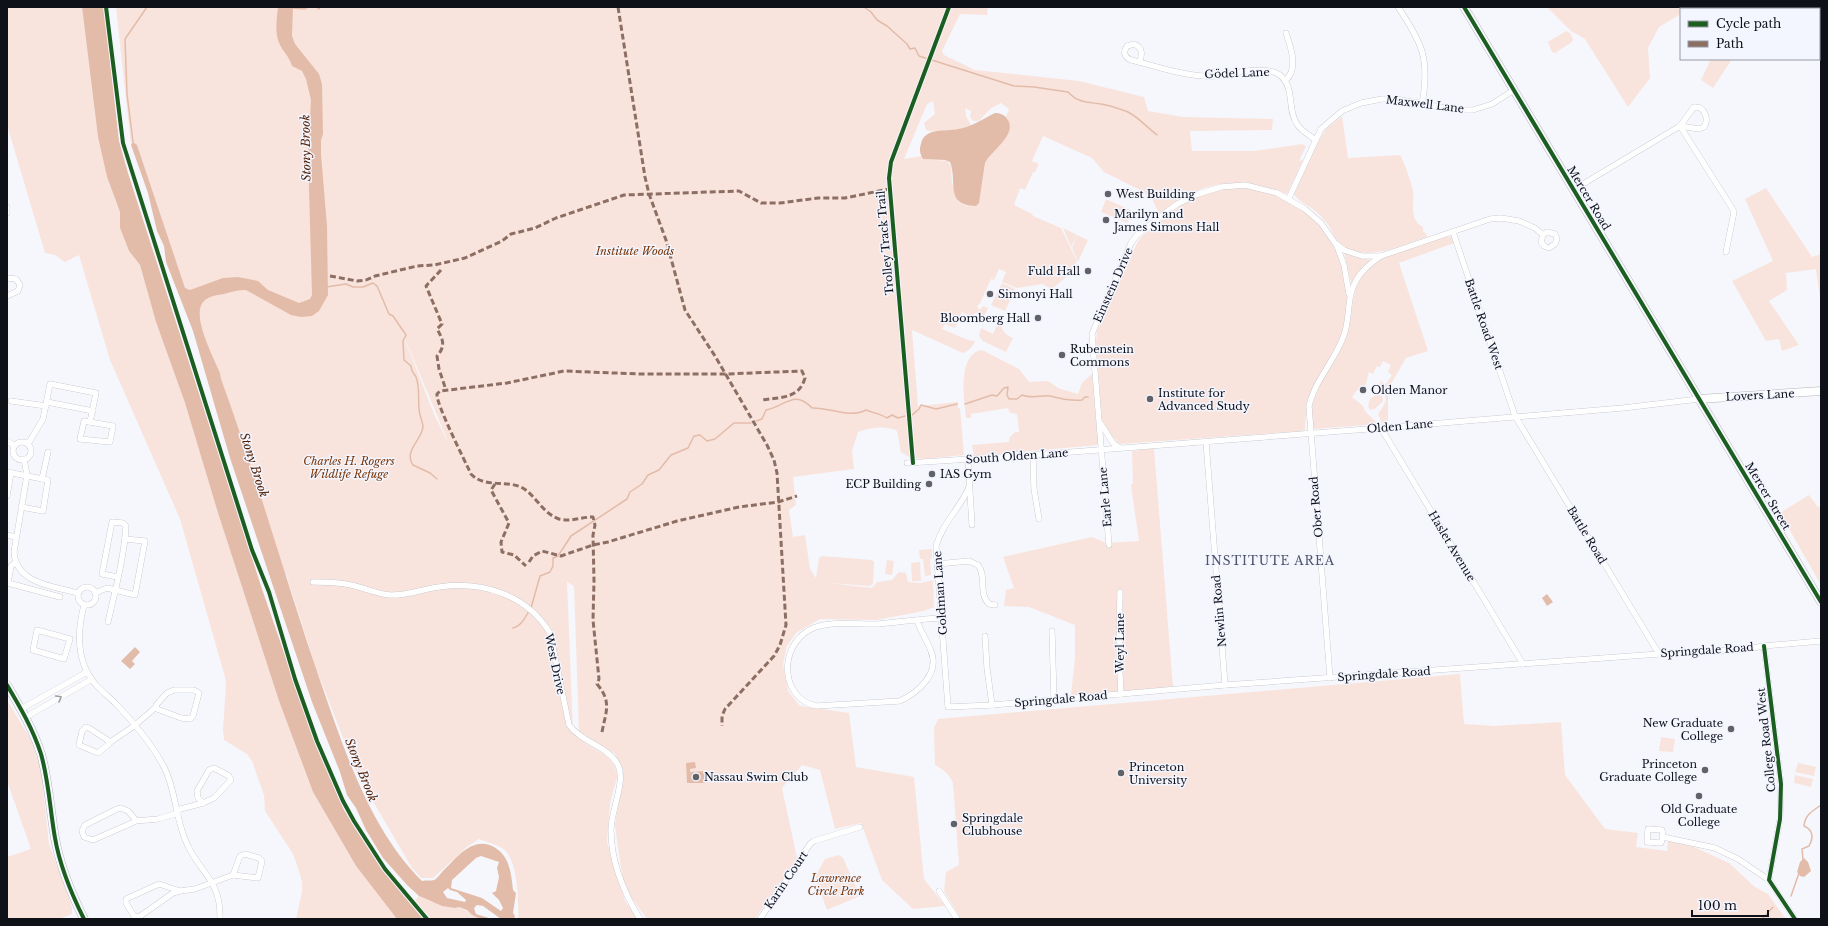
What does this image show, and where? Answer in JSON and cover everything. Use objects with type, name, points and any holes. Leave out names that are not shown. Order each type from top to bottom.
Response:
[{"type":"main road","name":"Mercer Road","points":[[1464,7],[1698,399]]},
{"type":"main road","name":"Lovers Lane","points":[[1698,399],[1821,391]]},
{"type":"main road","name":"Mercer Street","points":[[1698,399],[1821,602]]},
{"type":"main road","points":[[7,685],[26,717],[45,768],[59,857],[69,887],[84,919]]},
{"type":"street","points":[[1398,7],[1417,37],[1423,51],[1426,82],[1422,104]]},
{"type":"street","points":[[1285,81],[1290,77],[1293,69],[1286,33]]},
{"type":"street","name":"Gödel Lane","points":[[1140,62],[1211,76],[1271,71],[1282,76],[1289,88],[1294,120],[1302,130],[1316,140]]},
{"type":"street","name":"Maxwell Lane","points":[[1289,198],[1321,129],[1342,111],[1361,103],[1393,99],[1456,110],[1472,110],[1492,104],[1514,90]]},
{"type":"street","points":[[1573,190],[1680,126],[1692,108],[1699,107],[1703,110],[1706,120],[1704,127],[1699,129],[1680,126]]},
{"type":"street","points":[[1680,126],[1734,212],[1726,252]]},
{"type":"street","name":"Einstein Drive","points":[[1102,450],[1092,334],[1131,243],[1137,235],[1177,204],[1215,188],[1245,185],[1267,190],[1289,198],[1313,214],[1329,232],[1341,254],[1347,275],[1349,304]]},
{"type":"street","points":[[7,208],[7,213]]},
{"type":"street","name":"Einstein Drive","points":[[1310,433],[1310,398],[1342,340],[1347,322],[1352,288],[1357,278],[1371,263],[1381,256],[1490,219],[1511,219],[1527,224],[1543,234]]},
{"type":"street","name":"Battle Road West","points":[[1453,232],[1515,416]]},
{"type":"street","name":"Einstein Drive","points":[[1335,243],[1344,250],[1353,253],[1366,256],[1381,256]]},
{"type":"street","points":[[7,278],[11,277],[16,279],[20,285],[18,291],[7,296]]},
{"type":"street","points":[[28,444],[39,427],[50,384],[96,393],[90,422]]},
{"type":"street","name":"Olden Lane","points":[[1102,450],[1623,408],[1698,399]]},
{"type":"street","points":[[11,401],[46,404],[93,411]]},
{"type":"street","name":"Battle Road","points":[[1515,416],[1659,654]]},
{"type":"street","points":[[1099,420],[1113,443],[1120,448]]},
{"type":"street","points":[[84,421],[90,422],[113,426],[110,442],[80,438],[84,421]]},
{"type":"street","name":"Haslet Avenue","points":[[1381,428],[1523,664]]},
{"type":"street","name":"Ober Road","points":[[1310,433],[1330,678]]},
{"type":"street","points":[[7,442],[14,445],[21,442],[28,444]]},
{"type":"street","name":"Newlin Road","points":[[1206,442],[1225,685]]},
{"type":"street","points":[[14,445],[14,455],[19,460],[28,458],[31,452],[28,444]]},
{"type":"street","name":"South Olden Lane","points":[[907,463],[1102,450]]},
{"type":"street","name":"Earle Lane","points":[[1102,450],[1109,545]]},
{"type":"street","points":[[42,478],[48,452]]},
{"type":"street","points":[[1033,455],[1034,489],[1039,519]]},
{"type":"street","points":[[24,459],[27,475],[16,537],[14,552],[15,562],[21,573],[32,580],[78,593]]},
{"type":"street","points":[[968,460],[968,487],[972,525]]},
{"type":"street","points":[[7,496],[9,472],[48,480],[43,511],[21,507]]},
{"type":"street","name":"Goldman Lane","points":[[948,707],[936,546],[944,525],[961,502],[968,487]]},
{"type":"street","points":[[108,622],[118,577],[125,539],[125,524],[112,522],[102,574],[118,577]]},
{"type":"street","points":[[7,535],[16,537]]},
{"type":"street","points":[[95,593],[107,588],[135,595],[145,541],[125,539]]},
{"type":"street","points":[[15,562],[11,566],[8,583],[60,597]]},
{"type":"street","points":[[937,564],[969,562],[978,565],[982,572],[985,598],[990,604],[995,605]]},
{"type":"street","name":"West Drive","points":[[313,582],[341,583],[356,586],[370,592],[394,595],[440,587],[462,585],[478,586],[503,593],[530,609],[550,633],[569,726],[576,734],[613,758],[619,767],[621,784],[612,815],[611,830],[613,849],[627,896],[640,919]]},
{"type":"street","points":[[87,587],[93,590],[96,596],[93,602],[84,605],[78,600],[78,593],[80,589],[87,587]]},
{"type":"street","name":"Weyl Lane","points":[[1120,592],[1119,655],[1121,694]]},
{"type":"street","points":[[84,605],[78,639],[80,653],[87,672],[134,726],[158,758],[167,773],[188,846],[213,883],[219,903],[220,919]]},
{"type":"street","points":[[917,620],[919,630],[931,650],[933,659],[932,667],[926,682],[911,696],[900,701],[816,706],[801,700],[795,692],[787,668],[788,658],[796,640],[802,634],[813,628],[824,625],[879,624],[917,620],[941,618]]},
{"type":"street","points":[[70,639],[64,660],[33,650],[37,630],[70,639],[78,639]]},
{"type":"street","points":[[1052,631],[1054,700]]},
{"type":"street","points":[[985,636],[987,668],[992,705]]},
{"type":"street","name":"Springdale Road","points":[[948,707],[992,705],[1225,685],[1747,649],[1821,641]]},
{"type":"street","name":"College Road West","points":[[1764,646],[1781,784],[1780,819],[1769,880]]},
{"type":"street","points":[[21,709],[87,672]]},
{"type":"street","points":[[26,717],[92,679]]},
{"type":"street","points":[[109,743],[86,727],[82,731],[79,743],[81,747],[95,753],[100,752],[109,743],[134,726],[156,707],[170,691],[194,690],[199,693],[193,716],[190,719],[172,716],[156,707]]},
{"type":"street","points":[[135,820],[128,811],[118,808],[85,825],[82,834],[87,840],[93,840],[134,822],[135,820],[152,820],[203,803],[214,798],[231,782],[229,776],[214,768],[209,770],[197,791],[198,798],[203,803]]},
{"type":"street","name":"Karin Court","points":[[760,919],[810,844],[814,841],[860,827]]},
{"type":"street","points":[[1664,837],[1715,848],[1738,859],[1769,880],[1796,919]]},
{"type":"street","points":[[180,891],[159,884],[128,897],[126,901],[136,917],[173,893],[195,889],[233,875],[258,878],[262,861],[259,858],[242,854],[238,859],[233,875]]},
{"type":"street","points":[[939,890],[957,919]]},
{"type":"green space","points":[[7,7],[82,7],[98,137],[107,177],[120,212],[120,228],[129,251],[140,265],[156,322],[185,403],[218,513],[279,701],[313,792],[356,866],[397,919],[296,919],[302,892],[302,883],[293,854],[265,811],[264,795],[252,761],[247,754],[224,740],[225,677],[180,519],[110,360],[79,255],[65,262],[55,255],[45,253],[7,125]]},
{"type":"green space","points":[[116,7],[988,7],[987,15],[960,14],[942,51],[944,55],[975,70],[1079,81],[1144,97],[1148,111],[1183,117],[1273,119],[1272,130],[1190,131],[1192,151],[1254,151],[1302,144],[1306,146],[1299,161],[1303,160],[1287,194],[1252,184],[1229,183],[1194,192],[1181,199],[1160,215],[1152,199],[1144,192],[1104,172],[1092,158],[1043,136],[1032,161],[1039,164],[1035,172],[1033,172],[1025,190],[1020,188],[1014,205],[1032,214],[1033,216],[1061,228],[1077,261],[1072,272],[1052,289],[1042,284],[1017,288],[1002,282],[1006,272],[999,269],[994,280],[991,279],[980,303],[977,306],[980,310],[983,306],[988,308],[984,316],[975,313],[972,317],[962,312],[955,328],[945,324],[942,329],[968,340],[975,341],[967,351],[963,353],[912,330],[918,406],[958,402],[958,408],[960,408],[964,455],[924,459],[915,458],[915,463],[912,463],[911,458],[901,452],[897,431],[888,428],[872,428],[858,432],[852,451],[854,469],[793,477],[796,505],[789,510],[793,537],[805,535],[810,569],[816,578],[819,558],[822,556],[872,560],[874,562],[873,584],[870,586],[829,583],[872,588],[877,582],[892,580],[899,572],[906,573],[908,582],[921,583],[933,580],[934,607],[924,611],[876,620],[820,619],[796,633],[787,646],[783,664],[788,691],[800,706],[849,713],[856,767],[914,777],[924,879],[945,906],[913,909],[882,880],[861,823],[835,829],[820,770],[802,765],[782,788],[797,858],[755,919],[647,919],[624,888],[615,826],[623,769],[615,754],[579,731],[574,586],[567,582],[573,732],[585,743],[610,758],[618,774],[610,803],[607,842],[625,901],[638,919],[518,919],[518,891],[514,870],[511,860],[502,848],[479,839],[468,846],[433,878],[421,878],[412,868],[357,774],[316,668],[286,574],[282,575],[133,142],[131,145]],"holes":[[[933,101],[935,114],[924,123],[926,130],[937,132],[949,131],[971,125],[966,116],[965,108],[971,111],[970,117],[973,121],[979,121],[990,109],[1001,103],[1009,109],[1006,117],[1008,119],[994,150],[985,163],[979,203],[966,206],[958,201],[952,183],[951,166],[947,161],[924,159],[921,156],[904,159],[927,104]],[[400,327],[449,444],[434,414]]]},
{"type":"green space","points":[[1547,7],[1714,8],[1680,8],[1680,15],[1659,27],[1648,48],[1650,78],[1628,107],[1585,39],[1571,31]]},
{"type":"green space","points":[[1736,7],[1803,7],[1801,8]]},
{"type":"green space","points":[[1566,31],[1570,33],[1573,39],[1572,42],[1555,53],[1552,52],[1548,42]]},
{"type":"green space","points":[[1711,60],[1731,60],[1713,88],[1701,80]]},
{"type":"green space","points":[[1342,116],[1348,158],[1400,155],[1413,190],[1413,210],[1415,220],[1423,227],[1423,232],[1426,233],[1427,237],[1394,248],[1371,253],[1349,249],[1339,243],[1319,214],[1296,197],[1294,194],[1317,144],[1326,129]]},
{"type":"green space","points":[[1245,188],[1261,191],[1291,202],[1317,222],[1336,250],[1346,282],[1346,316],[1343,332],[1307,401],[1305,429],[1303,431],[1120,444],[1111,435],[1102,420],[1096,343],[1097,331],[1137,243],[1141,237],[1177,208],[1198,195],[1221,189]]},
{"type":"green space","points":[[1766,188],[1812,257],[1821,254],[1821,305],[1816,269],[1786,273],[1787,290],[1769,301],[1799,345],[1782,351],[1779,339],[1766,341],[1732,281],[1773,261],[1745,199]]},
{"type":"green space","points":[[1106,199],[1132,211],[1127,223],[1101,212]]},
{"type":"green space","points":[[1063,228],[1077,235],[1071,247]]},
{"type":"green space","points":[[1077,235],[1088,240],[1078,262],[1072,248]]},
{"type":"green space","points":[[1446,237],[1452,237],[1454,243],[1399,263],[1428,351],[1406,358],[1388,389],[1388,423],[1382,424],[1378,414],[1386,400],[1379,386],[1381,381],[1386,384],[1392,375],[1388,372],[1391,365],[1383,361],[1380,367],[1377,366],[1373,374],[1369,372],[1365,387],[1361,385],[1352,397],[1363,406],[1365,411],[1378,424],[1314,429],[1312,416],[1313,402],[1324,377],[1343,345],[1349,328],[1357,284],[1361,276],[1373,264],[1382,259],[1404,250]]},
{"type":"green space","points":[[1344,252],[1356,257],[1372,260],[1362,267],[1352,284],[1351,283]]},
{"type":"green space","points":[[1002,283],[1015,289],[1005,311],[991,305]]},
{"type":"green space","points":[[1001,316],[1001,324],[1004,332],[1013,338],[1006,352],[983,341],[979,336],[981,328],[993,334]]},
{"type":"green space","points":[[982,350],[1019,369],[1029,382],[1048,381],[1058,388],[1078,394],[1082,383],[1092,374],[1098,445],[974,456],[972,445],[1009,442],[1009,438],[1015,432],[1019,432],[1017,414],[1010,413],[1008,408],[971,414],[971,418],[966,418],[964,400],[965,369],[974,353]]},
{"type":"green space","points":[[1377,394],[1382,396],[1383,401],[1375,409],[1370,410],[1368,406],[1370,399]]},
{"type":"green space","points":[[1154,448],[1173,687],[1071,695],[1075,658],[1075,625],[1029,607],[1004,606],[1006,590],[1014,588],[1003,557],[1092,537],[1106,543],[1139,541],[1131,485],[1133,483],[1132,451]]},
{"type":"green space","points":[[1809,495],[1818,507],[1821,506],[1821,585],[1780,513]]},
{"type":"green space","points":[[932,549],[932,558],[930,559],[931,575],[925,576],[923,559],[920,559],[919,550]]},
{"type":"green space","points":[[887,560],[894,561],[892,575],[885,574]]},
{"type":"green space","points":[[920,562],[921,581],[912,581],[911,563]]},
{"type":"green space","points":[[1460,674],[1464,724],[1495,726],[1561,722],[1565,775],[1605,829],[1638,833],[1636,847],[1667,851],[1668,841],[1692,846],[1729,863],[1755,887],[1768,894],[1786,919],[961,919],[944,891],[946,872],[959,865],[953,783],[946,772],[935,765],[934,728],[938,719]]},
{"type":"green space","points":[[7,700],[31,740],[41,770],[49,844],[72,907],[72,914],[59,919],[7,919],[7,857],[31,849],[7,781]]},
{"type":"green space","points":[[1661,737],[1675,739],[1673,752],[1659,751]]},
{"type":"green space","points":[[1798,763],[1816,767],[1814,776],[1795,772]]},
{"type":"green space","points":[[1795,775],[1813,779],[1811,787],[1794,783]]},
{"type":"green space","name":"Lawrence Circle Park","points":[[839,855],[843,858],[860,896],[827,910],[815,877],[825,859]]},
{"type":"green space","points":[[419,896],[459,907],[480,919],[423,919],[411,905]]},
{"type":"shaded area","points":[[82,7],[104,7],[119,141],[128,173],[262,589],[315,742],[344,810],[384,871],[423,919],[397,919],[356,866],[313,792],[279,701],[218,513],[185,403],[156,322],[140,265],[129,251],[120,228],[120,212],[107,177],[98,137]]},
{"type":"shaded area","name":"Stony Brook","points":[[278,7],[293,7],[292,36],[295,44],[319,74],[322,84],[323,134],[321,140],[321,154],[327,226],[328,295],[319,311],[312,316],[301,317],[291,315],[246,290],[216,295],[206,299],[200,307],[201,326],[220,373],[235,417],[309,648],[340,737],[350,764],[374,815],[388,839],[404,861],[422,881],[433,880],[438,877],[459,855],[472,846],[486,844],[494,847],[507,860],[509,866],[513,890],[516,893],[513,913],[515,916],[514,919],[501,919],[483,906],[477,905],[474,908],[476,914],[492,919],[480,919],[472,915],[467,910],[459,907],[455,908],[442,906],[419,896],[383,858],[366,830],[356,808],[347,795],[340,772],[312,702],[230,458],[193,331],[166,262],[164,246],[157,231],[148,193],[131,145],[133,142],[137,145],[185,288],[190,290],[223,278],[238,277],[258,281],[268,290],[299,303],[310,299],[312,295],[308,153],[311,100],[306,79],[302,71],[292,66],[278,41],[276,31]],"holes":[[[481,856],[499,862],[497,868],[499,877],[496,891],[492,893],[499,900],[503,908],[501,911],[482,898],[451,888],[452,880],[476,858]],[[448,888],[457,892],[466,900],[465,902],[447,898],[443,892]]]},
{"type":"shaded area","points":[[995,113],[999,113],[1007,118],[1010,126],[1009,131],[1002,143],[985,163],[979,203],[976,206],[966,205],[960,202],[956,197],[950,162],[945,160],[923,159],[920,152],[920,146],[926,135],[936,131],[963,128]]},
{"type":"shaded area","points":[[1547,594],[1553,602],[1547,606],[1542,598]]},
{"type":"shaded area","points":[[135,647],[140,652],[132,661],[135,664],[130,669],[121,661]]},
{"type":"shaded area","name":"Nassau Swim Club","points":[[695,762],[696,768],[690,769],[690,772],[705,771],[705,783],[687,783],[686,763]]},
{"type":"shaded area","points":[[1804,858],[1808,862],[1811,871],[1804,877],[1800,876],[1797,872],[1800,862]]},
{"type":"waterway","points":[[133,142],[127,94],[125,39],[147,7]]},
{"type":"waterway","points":[[292,8],[305,9],[308,7]]},
{"type":"waterway","points":[[316,7],[319,9],[320,7]]},
{"type":"waterway","points":[[864,7],[871,12],[877,20],[887,26],[907,44],[910,49],[915,48],[919,56],[1014,86],[1034,87],[1068,92],[1079,100],[1118,108],[1132,114],[1157,135]]},
{"type":"waterway","points":[[326,287],[346,284],[353,287],[363,287],[373,283],[377,286],[389,314],[393,316],[406,335],[403,341],[404,360],[411,366],[416,377],[419,410],[423,426],[420,436],[410,455],[411,460],[413,465],[430,473],[437,479]]},
{"type":"waterway","points":[[965,404],[992,395],[997,396],[1004,388],[1008,387],[1007,395],[1009,399],[1017,399],[1022,395],[1029,397],[1050,396],[1073,400],[1082,400],[1085,397],[1088,397]]},
{"type":"waterway","points":[[756,421],[762,419],[766,410],[795,399],[806,402],[812,408],[846,413],[866,410],[887,418],[892,415],[898,418],[905,416]]},
{"type":"waterway","points":[[912,415],[921,405],[936,409],[957,404]]},
{"type":"waterway","points":[[531,608],[540,576],[550,572],[553,566],[553,558],[558,556],[571,536],[627,499],[630,492],[642,484],[648,475],[659,470],[671,455],[688,448],[694,436],[700,435],[707,441],[715,439],[734,423],[751,423]]},
{"type":"waterway","points":[[513,628],[521,624],[529,611]]},
{"type":"waterway","points":[[1803,860],[1802,849],[1809,846],[1812,840],[1811,832],[1804,826],[1806,818],[1821,805]]},
{"type":"waterway","points":[[1791,896],[1799,873]]},
{"type":"waterway","points":[[1762,919],[1773,907]]},
{"type":"marked path","points":[[618,7],[645,177],[649,194],[666,240],[685,310],[715,356],[767,445],[774,460],[777,473],[786,625],[780,645],[774,656],[725,709],[722,716],[722,726]]},
{"type":"marked path","points":[[330,276],[357,281],[366,280],[375,276],[417,266],[434,265],[465,258],[502,241],[511,234],[535,228],[556,218],[624,195],[739,191],[761,203],[780,203],[818,198],[845,198],[889,189]]},
{"type":"marked path","points":[[441,270],[426,286],[442,324],[437,329],[441,336],[443,346],[437,356],[439,369],[446,390]]},
{"type":"marked path","points":[[602,732],[607,707],[605,696],[597,684],[599,679],[593,620],[593,535],[595,525],[593,517],[568,520],[559,519],[548,513],[526,490],[521,487],[482,481],[476,478],[471,474],[451,433],[441,409],[437,394],[440,391],[507,383],[564,371],[640,374],[726,374],[802,371],[805,378],[802,385],[794,393],[788,396],[762,400]]},
{"type":"marked path","points":[[495,484],[491,490],[509,523],[501,542],[502,552],[514,555],[526,566]]},
{"type":"marked path","points":[[529,562],[533,556],[542,551],[561,556],[593,545],[608,542],[677,521],[739,507],[778,502],[797,496]]},
{"type":"cycle path","points":[[106,7],[123,143],[252,550],[269,592],[295,679],[317,741],[343,801],[385,869],[427,919]]},
{"type":"cycle path","name":"Trolley Track Trail","points":[[913,463],[889,178],[891,162],[949,7]]},
{"type":"cycle path","points":[[1464,7],[1821,602]]},
{"type":"cycle path","points":[[1764,646],[1781,784],[1780,819],[1769,880],[1795,919]]},
{"type":"cycle path","points":[[7,685],[30,727],[41,754],[60,859],[70,890],[84,919]]},
{"type":"place","name":"West Building","points":[[1108,194]]},
{"type":"place","name":"Marilyn and James Simons Hall","points":[[1106,220]]},
{"type":"place","name":"Fuld Hall","points":[[1088,271]]},
{"type":"place","name":"Simonyi Hall","points":[[990,294]]},
{"type":"place","name":"Bloomberg Hall","points":[[1038,318]]},
{"type":"place","name":"Rubenstein Commons","points":[[1062,355]]},
{"type":"place","name":"Olden Manor","points":[[1363,390]]},
{"type":"place","name":"Institute for Advanced Study","points":[[1150,399]]},
{"type":"place","name":"IAS Gym","points":[[932,474]]},
{"type":"place","name":"ECP Building","points":[[929,484]]},
{"type":"place","name":"New Graduate College","points":[[1731,729]]},
{"type":"place","name":"Princeton Graduate College","points":[[1705,770]]},
{"type":"place","name":"Princeton University","points":[[1121,773]]},
{"type":"place","name":"Nassau Swim Club","points":[[696,777]]},
{"type":"place","name":"Old Graduate College","points":[[1699,796]]},
{"type":"place","name":"Springdale Clubhouse","points":[[954,824]]},
{"type":"district","name":"INSTITUTE AREA","points":[[1270,561]]},
{"type":"park label","name":"Institute Woods","points":[[635,251]]},
{"type":"park label","name":"Charles H. Rogers Wildlife Refuge","points":[[349,467]]}]
